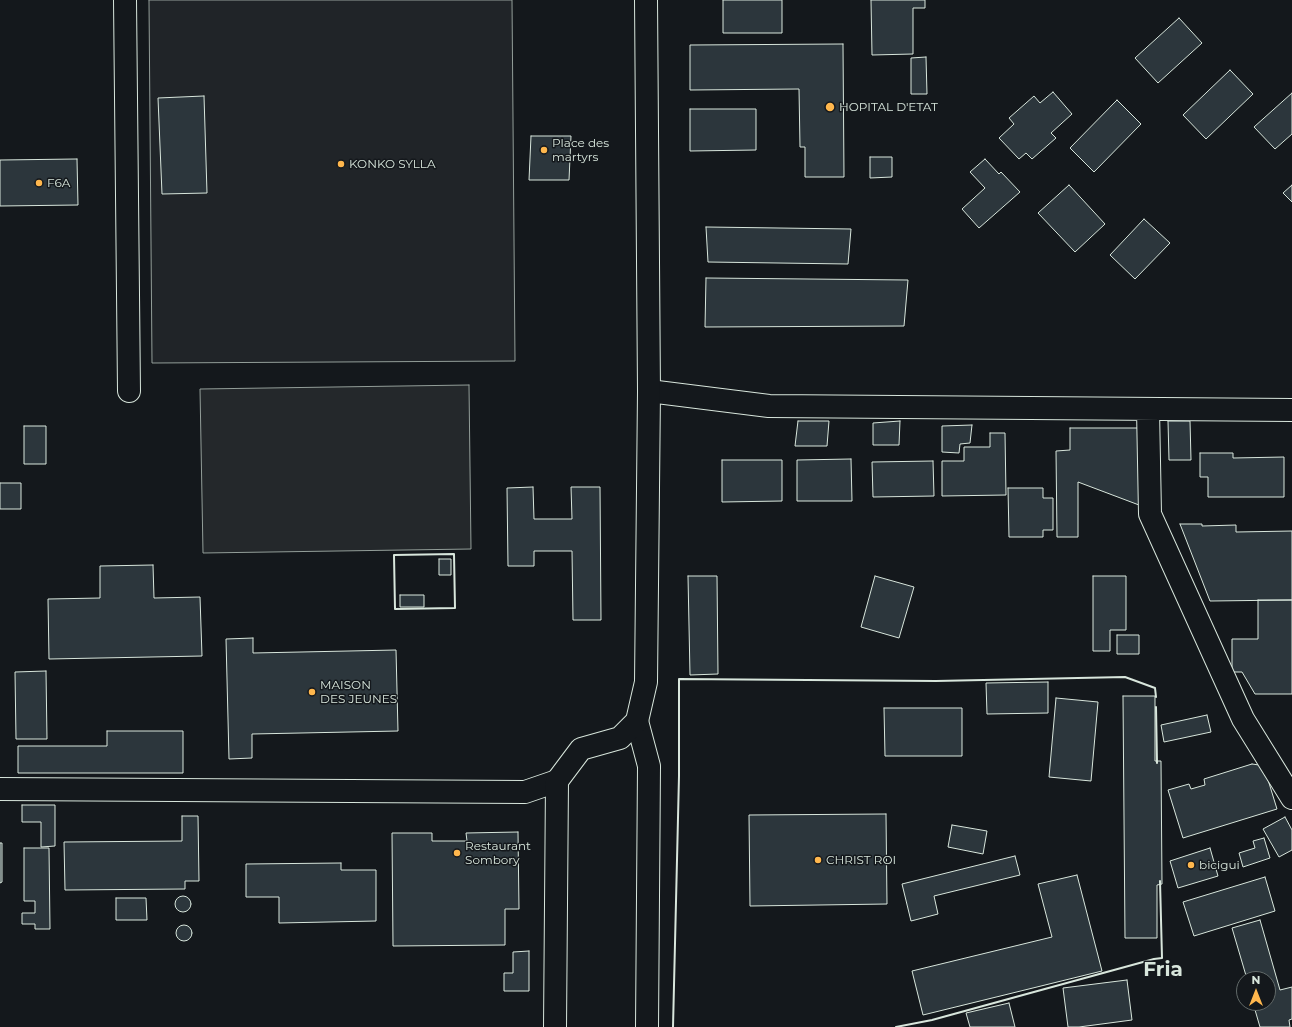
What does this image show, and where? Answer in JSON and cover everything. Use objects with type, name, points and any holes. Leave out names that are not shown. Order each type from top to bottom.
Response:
[{"type":"street","points":[[125,0],[129,392]]},
{"type":"street","points":[[646,0],[649,392],[646,682],[637,722],[649,766],[647,1027]]},
{"type":"street","points":[[649,392],[769,406],[1292,410]]},
{"type":"street","points":[[1148,409],[1150,514],[1243,719],[1292,798]]},
{"type":"street","points":[[555,1027],[557,781],[580,749],[620,738],[637,722]]},
{"type":"street","points":[[0,789],[525,792],[557,781]]},
{"type":"shaded area","points":[[149,0],[512,0],[515,361],[152,363]]},
{"type":"shaded area","points":[[469,385],[471,549],[203,553],[200,389]]},
{"type":"building","points":[[723,0],[782,0],[782,33],[723,33]]},
{"type":"building","points":[[871,0],[925,0],[925,8],[913,8],[913,54],[872,55]]},
{"type":"building","points":[[1179,18],[1202,43],[1158,83],[1135,58]]},
{"type":"building","points":[[843,44],[844,177],[805,177],[805,147],[800,147],[799,89],[690,90],[690,45]]},
{"type":"building","points":[[926,57],[927,94],[911,94],[911,58]]},
{"type":"building","points":[[1230,70],[1253,94],[1206,139],[1183,115]]},
{"type":"building","points":[[1053,92],[1072,114],[1051,133],[1056,138],[1032,159],[1026,153],[1019,159],[999,138],[1014,124],[1009,118],[1034,96],[1040,103]]},
{"type":"building","points":[[1292,93],[1292,134],[1275,149],[1254,127]]},
{"type":"building","points":[[204,96],[207,193],[162,194],[158,98]]},
{"type":"building","points":[[1117,100],[1141,124],[1094,172],[1070,148]]},
{"type":"building","points":[[690,109],[756,109],[756,150],[690,151]]},
{"type":"building","points":[[531,136],[571,136],[569,180],[529,180]]},
{"type":"building","points":[[870,157],[892,157],[892,177],[870,178]]},
{"type":"building","name":"F6A","points":[[77,159],[78,205],[0,206],[0,160]]},
{"type":"building","points":[[985,159],[999,174],[1001,172],[1020,192],[979,228],[962,209],[985,188],[970,172]]},
{"type":"building","points":[[1069,185],[1105,224],[1075,252],[1038,213]]},
{"type":"building","points":[[1292,185],[1292,202],[1283,193]]},
{"type":"building","points":[[1144,219],[1170,243],[1135,279],[1110,255]]},
{"type":"building","points":[[706,227],[851,229],[848,264],[708,262]]},
{"type":"building","points":[[706,278],[908,280],[904,326],[705,327]]},
{"type":"building","points":[[798,421],[829,421],[827,446],[795,446]]},
{"type":"building","points":[[900,421],[899,445],[873,445],[873,423]]},
{"type":"building","points":[[1168,421],[1190,421],[1191,460],[1169,460]]},
{"type":"building","points":[[972,425],[970,443],[960,444],[959,453],[942,452],[942,426]]},
{"type":"building","points":[[24,426],[46,426],[46,464],[24,464]]},
{"type":"building","points":[[1070,428],[1138,428],[1139,505],[1078,482],[1078,537],[1057,537],[1056,451],[1070,450]]},
{"type":"building","points":[[990,433],[1005,433],[1006,495],[942,496],[942,461],[964,461],[964,447],[990,447]]},
{"type":"building","points":[[1200,453],[1233,453],[1233,458],[1284,457],[1284,497],[1208,497],[1208,477],[1200,477]]},
{"type":"building","points":[[851,459],[852,501],[797,501],[797,460]]},
{"type":"building","points":[[722,460],[782,460],[782,501],[722,502]]},
{"type":"building","points":[[933,461],[934,496],[873,497],[872,462]]},
{"type":"building","points":[[0,483],[21,483],[21,509],[0,509]]},
{"type":"building","points":[[533,487],[534,519],[572,519],[571,487],[600,487],[601,620],[573,620],[572,551],[534,551],[534,566],[508,566],[507,488]]},
{"type":"building","points":[[1008,488],[1043,488],[1043,498],[1053,498],[1053,530],[1043,530],[1043,537],[1009,537]]},
{"type":"building","points":[[1180,524],[1202,524],[1202,526],[1236,525],[1236,532],[1292,531],[1292,600],[1210,601]]},
{"type":"building","points":[[439,559],[451,559],[451,575],[439,575]]},
{"type":"building","points":[[153,565],[154,598],[200,597],[202,656],[49,659],[48,599],[100,598],[100,566]]},
{"type":"building","points":[[688,576],[717,576],[718,674],[690,675]]},
{"type":"building","points":[[875,576],[914,587],[899,638],[861,627]]},
{"type":"building","points":[[1093,576],[1126,576],[1126,630],[1110,630],[1110,651],[1093,651]]},
{"type":"building","points":[[400,595],[424,595],[424,607],[400,607]]},
{"type":"building","points":[[1258,600],[1292,600],[1292,694],[1255,694],[1242,672],[1232,672],[1232,639],[1258,639]]},
{"type":"building","points":[[1117,635],[1139,635],[1139,654],[1117,654]]},
{"type":"building","name":"MAISON DES JEUNES","points":[[253,638],[253,653],[396,650],[398,731],[252,734],[252,758],[229,759],[226,639]]},
{"type":"building","points":[[46,671],[47,739],[16,739],[15,672]]},
{"type":"building","points":[[1048,682],[1048,713],[987,714],[986,683]]},
{"type":"building","points":[[1123,696],[1155,696],[1155,761],[1161,761],[1162,884],[1157,885],[1157,938],[1125,938]]},
{"type":"building","points":[[1056,698],[1098,702],[1091,781],[1049,777]]},
{"type":"building","points":[[884,708],[962,708],[962,756],[885,756]]},
{"type":"building","points":[[1207,715],[1211,732],[1164,742],[1161,725]]},
{"type":"building","points":[[107,731],[183,731],[183,773],[18,773],[18,746],[107,746]]},
{"type":"building","points":[[1252,764],[1259,765],[1265,770],[1277,809],[1183,838],[1168,790],[1189,784],[1191,789],[1205,785],[1204,779]]},
{"type":"building","points":[[22,805],[55,805],[55,846],[41,847],[41,822],[22,822]]},
{"type":"building","name":"CHRIST ROI","points":[[886,814],[887,904],[750,906],[749,815]]},
{"type":"building","points":[[182,816],[198,816],[199,881],[185,881],[185,889],[65,890],[64,842],[182,841]]},
{"type":"building","points":[[1285,817],[1292,830],[1292,850],[1279,857],[1263,829]]},
{"type":"building","points":[[952,825],[987,831],[983,854],[948,847]]},
{"type":"building","points":[[518,832],[519,909],[505,909],[505,945],[393,946],[392,833],[432,833],[432,841],[467,841],[466,833]]},
{"type":"building","points":[[1264,838],[1270,858],[1243,867],[1239,853],[1255,848],[1253,841]]},
{"type":"building","points":[[0,843],[2,843],[2,882],[0,883]]},
{"type":"building","points":[[24,848],[49,848],[50,929],[35,929],[35,924],[22,924],[22,913],[35,913],[35,901],[24,901]]},
{"type":"building","points":[[1210,848],[1218,876],[1178,888],[1170,861]]},
{"type":"building","points":[[1015,856],[1020,875],[934,896],[938,914],[911,921],[902,884]]},
{"type":"building","points":[[341,863],[341,870],[376,870],[376,921],[279,923],[279,897],[246,897],[246,864]]},
{"type":"building","points":[[1077,875],[1102,971],[923,1015],[912,971],[1052,937],[1038,884]]},
{"type":"building","points":[[1265,877],[1275,911],[1194,936],[1183,902]]},
{"type":"building","points":[[183,896],[189,898],[191,904],[189,910],[183,912],[177,910],[175,904],[177,898]]},
{"type":"building","points":[[116,898],[146,898],[147,920],[116,920]]},
{"type":"building","points":[[1260,920],[1275,971],[1245,971],[1232,928]]},
{"type":"building","points":[[181,925],[187,925],[192,930],[190,939],[187,941],[181,941],[176,936],[176,930]]},
{"type":"building","points":[[529,951],[529,991],[504,991],[504,973],[513,973],[513,952]]},
{"type":"building","points":[[1276,976],[1280,990],[1292,987],[1292,1019],[1289,1020],[1290,1027],[1260,1027],[1255,1011],[1276,1011]]},
{"type":"building","points":[[1127,980],[1132,1020],[1068,1027],[1063,988]]},
{"type":"building","points":[[1009,1003],[1015,1027],[970,1027],[966,1013]]},
{"type":"wall","points":[[454,554],[455,608],[395,609],[394,555],[454,554]]},
{"type":"wall","points":[[673,1027],[679,776],[679,679],[936,681],[1125,677],[1155,688],[1156,697]]},
{"type":"wall","points":[[1156,707],[1157,763]]},
{"type":"wall","points":[[896,1027],[932,1020],[1162,958],[1160,881]]},
{"type":"place","name":"HOPITAL D'ETAT","points":[[830,107]]},
{"type":"place","name":"Place des martyrs","points":[[544,150]]},
{"type":"place","name":"KONKO SYLLA","points":[[341,164]]},
{"type":"place","name":"F6A","points":[[39,183]]},
{"type":"place","name":"MAISON DES JEUNES","points":[[312,692]]},
{"type":"place","name":"Restaurant Sombory","points":[[457,853]]},
{"type":"place","name":"CHRIST ROI","points":[[818,860]]},
{"type":"place","name":"bicigui","points":[[1191,865]]},
{"type":"district","name":"Fria","points":[[1163,970]]}]
